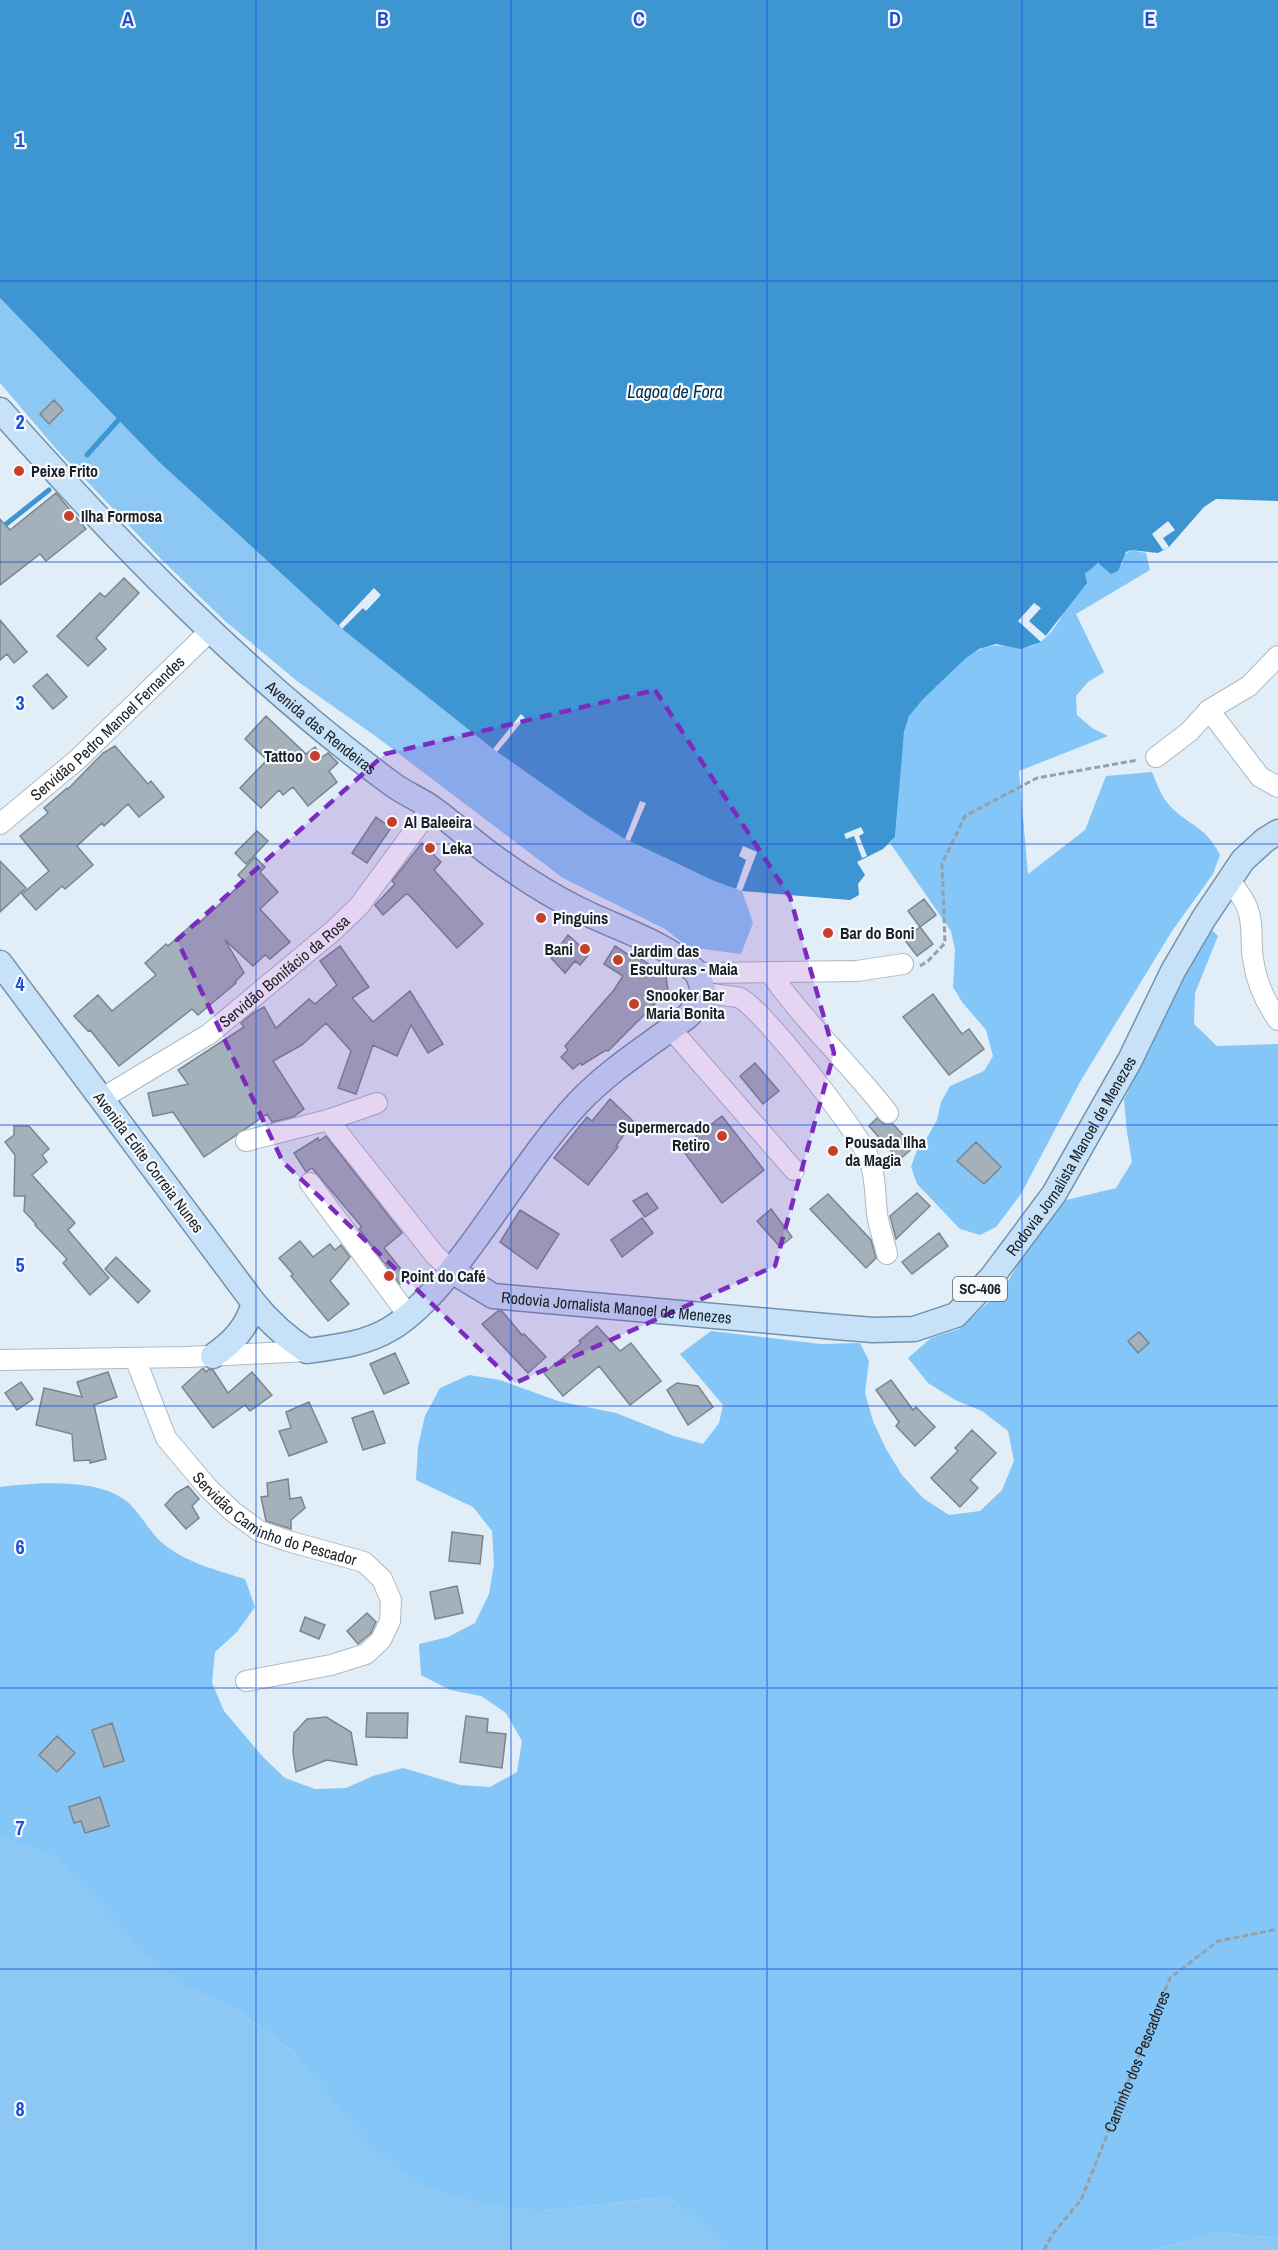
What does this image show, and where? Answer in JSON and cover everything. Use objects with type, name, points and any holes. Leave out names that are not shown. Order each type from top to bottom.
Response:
[{"type":"main road","name":"Avenida das Rendeiras","points":[[0,410],[125,545],[211,630],[358,758],[395,786],[431,808],[527,879],[575,908],[656,946],[700,983]]},
{"type":"main road","name":"Rodovia Jornalista Manoel de Menezes","points":[[452,1271],[493,1296],[812,1325],[873,1330],[914,1329],[956,1315],[992,1276],[1054,1194],[1130,1060],[1173,971],[1229,879],[1243,861],[1265,840],[1278,832]]},
{"type":"main road","name":"Avenida Edite Correia Nunes","points":[[0,963],[254,1303],[286,1337],[307,1351]]},
{"type":"main road","points":[[307,1351],[362,1342],[391,1329],[424,1301],[452,1271],[548,1140],[579,1102],[604,1079],[688,1016],[699,1003],[700,983]]},
{"type":"main road","points":[[213,1356],[242,1331],[251,1315],[254,1303]]},
{"type":"street","name":"Servidão Pedro Manoel Fernandes","points":[[0,824],[78,759],[211,630]]},
{"type":"street","points":[[1156,757],[1189,732],[1209,710],[1249,686],[1278,656]]},
{"type":"street","points":[[1209,710],[1260,777],[1278,787]]},
{"type":"street","name":"Servidão Bonifácio da Rosa","points":[[101,1099],[209,1034],[333,931],[359,906],[431,808]]},
{"type":"street","points":[[1229,879],[1246,905],[1252,925],[1252,958],[1258,980],[1266,1001],[1278,1020]]},
{"type":"street","points":[[700,983],[771,974],[857,971],[903,964]]},
{"type":"street","points":[[771,974],[818,1034],[869,1088],[888,1113]]},
{"type":"street","points":[[700,983],[717,996],[739,997],[751,1007],[794,1055],[860,1140],[870,1160],[878,1217],[887,1254]]},
{"type":"street","points":[[671,1029],[794,1170]]},
{"type":"street","points":[[246,1141],[328,1120],[377,1103]]},
{"type":"street","points":[[328,1120],[435,1255],[452,1271]]},
{"type":"street","points":[[310,1183],[408,1315]]},
{"type":"street","points":[[0,1360],[213,1356],[307,1351]]},
{"type":"street","name":"Servidão Caminho do Pescador","points":[[135,1358],[166,1437],[185,1463],[232,1511],[260,1531],[364,1562],[382,1579],[391,1600],[390,1621],[381,1640],[366,1654],[332,1665],[246,1680]]},
{"type":"path","points":[[903,964],[910,972],[928,961],[945,943],[942,864],[965,816],[1037,778],[1156,757]]},
{"type":"path","name":"Caminho dos Pescadores","points":[[1044,2250],[1081,2200],[1170,1978],[1218,1941],[1278,1929]]},
{"type":"highlighted area","points":[[655,690],[790,897],[834,1053],[775,1266],[515,1383],[283,1162],[177,940],[385,754]]},
{"type":"shaded area","points":[[0,298],[159,462],[342,629],[493,749],[587,815],[639,846],[714,881],[742,891],[753,923],[741,954],[688,947],[665,929],[563,878],[374,735],[297,681],[225,621],[161,559],[57,450],[0,383]]},
{"type":"shaded area","points":[[1131,550],[1146,553],[1150,570],[1076,614],[1104,672],[1088,682],[1076,696],[1077,715],[1092,728],[1108,736],[1019,771],[1028,874],[1085,830],[1106,776],[1152,772],[1167,802],[1177,813],[1209,838],[1220,855],[1213,874],[1172,931],[1080,1082],[1021,1194],[996,1227],[980,1235],[960,1229],[917,1184],[911,1167],[917,1150],[937,1120],[941,1102],[950,1086],[984,1071],[993,1056],[986,1030],[962,1002],[953,987],[955,950],[951,931],[890,843],[895,837],[903,738],[912,711],[960,663],[987,647],[1017,648],[1032,646],[1040,642],[1055,626],[1081,581],[1095,564],[1122,564],[1123,556]]},
{"type":"shaded area","points":[[1211,929],[1218,936],[1195,993],[1194,1024],[1217,1046],[1278,1044],[1278,2238],[1217,2233],[1153,2250],[722,2250],[720,2240],[668,2197],[545,2211],[486,2204],[423,2186],[374,2149],[292,2051],[241,2013],[186,1987],[140,1949],[58,1858],[0,1838],[0,1487],[62,1484],[95,1487],[109,1492],[128,1502],[156,1537],[170,1549],[201,1565],[245,1579],[255,1607],[237,1632],[215,1652],[212,1683],[224,1711],[263,1757],[285,1778],[315,1789],[346,1788],[373,1776],[403,1768],[460,1785],[490,1787],[517,1772],[522,1741],[506,1713],[481,1696],[450,1690],[421,1675],[419,1644],[448,1637],[475,1623],[489,1594],[494,1564],[492,1531],[473,1507],[416,1480],[418,1447],[425,1416],[440,1388],[469,1375],[500,1380],[558,1401],[616,1413],[674,1436],[703,1444],[719,1423],[723,1405],[680,1354],[711,1331],[821,1344],[860,1343],[869,1361],[865,1393],[873,1421],[902,1475],[923,1498],[949,1515],[980,1511],[1002,1490],[1014,1461],[1008,1431],[982,1411],[955,1400],[928,1383],[908,1358],[931,1338],[959,1329],[1004,1288],[1058,1202],[1116,1188],[1132,1162],[1124,1100],[1188,968]]},
{"type":"shaded area","points":[[0,1838],[58,1858],[186,1987],[241,2013],[292,2051],[333,2099],[545,2211],[668,2197],[721,2240],[722,2250],[0,2250]]},
{"type":"shaded area","points":[[1217,2233],[1278,2238],[1278,2250],[1153,2250]]},
{"type":"water","name":"Lagoa de Fora","points":[[0,0],[1278,0],[1278,501],[1216,499],[1204,507],[1169,547],[1158,553],[1131,550],[1126,552],[1118,571],[1111,574],[1098,563],[1085,574],[1087,583],[1041,642],[1021,649],[996,644],[979,649],[966,658],[923,699],[909,716],[904,732],[895,837],[883,849],[857,862],[865,875],[858,884],[859,895],[850,900],[742,891],[714,881],[625,839],[587,815],[493,749],[342,629],[159,462],[0,298]]},
{"type":"pier","points":[[1168,521],[1175,530],[1163,538],[1169,547],[1163,550],[1152,534]]},
{"type":"pier","points":[[374,588],[381,595],[366,611],[363,608],[342,629],[339,625]]},
{"type":"pier","points":[[1034,603],[1041,608],[1029,621],[1046,636],[1041,642],[1018,621]]},
{"type":"pier","points":[[521,714],[525,718],[497,752],[493,749]]},
{"type":"pier","points":[[640,801],[646,803],[630,841],[625,839]]},
{"type":"pier","points":[[861,827],[864,833],[859,836],[867,856],[862,858],[854,836],[846,839],[844,834]]},
{"type":"pier","points":[[743,846],[757,852],[742,891],[736,889],[746,860],[739,856]]},
{"type":"building","points":[[54,400],[63,410],[49,424],[40,414]]},
{"type":"building","points":[[56,493],[86,529],[46,561],[40,554],[0,585],[0,519],[10,530]]},
{"type":"building","points":[[124,578],[139,593],[96,638],[106,649],[88,666],[57,636],[100,593],[105,597]]},
{"type":"building","points":[[0,620],[27,652],[14,663],[7,654],[0,660]]},
{"type":"building","points":[[47,674],[67,697],[53,709],[33,686]]},
{"type":"building","points":[[266,716],[306,754],[315,747],[322,757],[328,753],[338,763],[329,771],[337,782],[308,806],[293,787],[283,795],[279,790],[261,808],[240,788],[267,760],[245,739]]},
{"type":"building","points":[[115,746],[148,784],[151,781],[164,797],[139,817],[128,804],[104,826],[102,823],[77,846],[93,865],[65,889],[62,886],[36,910],[22,894],[49,871],[20,836],[48,813],[44,808],[68,789],[103,753]]},
{"type":"building","points":[[376,817],[391,828],[367,863],[352,853]]},
{"type":"building","points":[[257,831],[268,841],[246,864],[235,853]]},
{"type":"building","points":[[422,843],[441,862],[434,870],[483,924],[457,948],[409,895],[406,894],[383,915],[375,905],[395,884],[392,881]]},
{"type":"building","points":[[255,857],[265,867],[260,872],[278,892],[260,909],[290,942],[270,959],[265,955],[253,966],[225,940],[244,973],[236,983],[198,1015],[192,1009],[119,1066],[90,1030],[88,1031],[74,1016],[98,995],[112,1011],[156,975],[145,963],[195,922],[198,924],[244,881],[238,875]]},
{"type":"building","points":[[0,861],[26,888],[0,912]]},
{"type":"building","points":[[924,899],[936,915],[920,927],[908,911]]},
{"type":"building","points":[[920,927],[933,944],[917,956],[904,939]]},
{"type":"building","points":[[568,935],[589,954],[580,965],[575,961],[565,973],[551,958]]},
{"type":"building","points":[[340,946],[369,987],[352,998],[373,1022],[410,991],[443,1044],[428,1053],[411,1025],[397,1056],[373,1045],[356,1094],[338,1088],[351,1051],[326,1023],[302,1045],[273,1061],[304,1109],[293,1117],[272,1122],[267,1114],[204,1157],[173,1112],[153,1116],[148,1093],[188,1084],[178,1070],[244,1027],[241,1023],[253,1013],[264,1007],[276,1028],[309,999],[315,1004],[337,985],[320,961]]},
{"type":"building","points":[[615,946],[635,959],[637,956],[666,976],[668,991],[608,1051],[606,1050],[582,1065],[580,1063],[573,1069],[561,1057],[568,1050],[565,1046],[614,990],[623,976],[604,964]]},
{"type":"building","points":[[933,994],[962,1034],[969,1029],[984,1049],[949,1075],[903,1017]]},
{"type":"building","points":[[755,1063],[779,1091],[763,1104],[740,1076]]},
{"type":"building","points":[[610,1099],[633,1121],[616,1146],[618,1147],[588,1185],[554,1158],[587,1117],[592,1121]]},
{"type":"building","points":[[722,1116],[764,1170],[722,1203],[681,1148]]},
{"type":"building","points":[[877,1118],[884,1124],[893,1124],[914,1147],[899,1160],[869,1126]]},
{"type":"building","points":[[14,1126],[29,1126],[49,1149],[42,1155],[47,1162],[32,1175],[75,1223],[68,1230],[109,1278],[90,1295],[63,1263],[67,1259],[24,1211],[25,1196],[14,1196],[15,1155],[5,1142],[14,1135]]},
{"type":"building","points":[[326,1136],[402,1233],[384,1248],[408,1278],[400,1284],[359,1229],[362,1227],[312,1168],[306,1172],[294,1153],[318,1138],[319,1141]]},
{"type":"building","points":[[976,1142],[1001,1167],[984,1184],[957,1161]]},
{"type":"building","points":[[647,1193],[658,1208],[645,1217],[633,1201]]},
{"type":"building","points":[[917,1193],[930,1206],[896,1239],[890,1216]]},
{"type":"building","points":[[828,1194],[871,1240],[876,1258],[866,1268],[810,1209]]},
{"type":"building","points":[[771,1209],[792,1237],[780,1247],[757,1221]]},
{"type":"building","points":[[520,1210],[559,1234],[537,1269],[500,1242]]},
{"type":"building","points":[[642,1218],[653,1233],[622,1257],[611,1240]]},
{"type":"building","points":[[939,1233],[948,1246],[912,1274],[902,1262]]},
{"type":"building","points":[[300,1241],[313,1257],[330,1244],[335,1250],[341,1245],[350,1257],[330,1281],[349,1304],[328,1321],[279,1258]]},
{"type":"building","points":[[116,1257],[150,1291],[138,1303],[105,1269]]},
{"type":"building","points":[[498,1311],[502,1311],[522,1335],[524,1334],[546,1357],[528,1373],[482,1324]]},
{"type":"building","points":[[597,1326],[620,1351],[631,1343],[661,1381],[630,1405],[599,1366],[563,1396],[544,1373],[581,1343],[579,1341]]},
{"type":"building","points":[[1139,1332],[1149,1343],[1138,1353],[1128,1341]]},
{"type":"building","points":[[395,1353],[409,1383],[384,1394],[370,1364]]},
{"type":"building","points":[[203,1368],[206,1372],[209,1369],[213,1370],[228,1393],[252,1372],[272,1395],[250,1411],[245,1405],[213,1428],[182,1387]]},
{"type":"building","points":[[108,1372],[117,1397],[94,1405],[106,1459],[90,1463],[90,1460],[74,1461],[72,1434],[36,1425],[44,1388],[82,1397],[77,1382]]},
{"type":"building","points":[[891,1380],[913,1410],[916,1407],[935,1427],[915,1446],[896,1426],[899,1422],[876,1390]]},
{"type":"building","points":[[21,1382],[33,1399],[17,1410],[5,1393]]},
{"type":"building","points":[[677,1383],[698,1386],[713,1407],[688,1425],[667,1390]]},
{"type":"building","points":[[309,1402],[327,1442],[289,1456],[279,1431],[291,1428],[286,1412]]},
{"type":"building","points":[[373,1411],[385,1443],[363,1450],[352,1418]]},
{"type":"building","points":[[972,1430],[996,1453],[970,1480],[978,1488],[960,1507],[931,1478],[958,1451],[955,1448]]},
{"type":"building","points":[[288,1479],[290,1499],[301,1497],[305,1508],[291,1520],[291,1529],[266,1521],[261,1497],[268,1496],[267,1483]]},
{"type":"building","points":[[188,1486],[199,1499],[192,1506],[199,1518],[186,1529],[165,1505],[176,1493]]},
{"type":"building","points":[[452,1532],[483,1536],[480,1564],[449,1561]]},
{"type":"building","points":[[457,1586],[463,1613],[435,1619],[430,1592]]},
{"type":"building","points":[[367,1613],[376,1622],[371,1633],[358,1644],[347,1631]]},
{"type":"building","points":[[305,1617],[325,1625],[319,1639],[300,1631]]},
{"type":"building","points":[[367,1713],[408,1713],[407,1738],[366,1737]]},
{"type":"building","points":[[466,1716],[488,1719],[487,1732],[506,1734],[502,1768],[460,1762]]},
{"type":"building","points":[[326,1717],[351,1732],[357,1765],[327,1760],[296,1772],[293,1752],[294,1733],[307,1719]]},
{"type":"building","points":[[112,1723],[124,1761],[104,1767],[92,1730]]},
{"type":"building","points":[[57,1736],[75,1753],[57,1772],[39,1755]]},
{"type":"building","points":[[100,1797],[109,1826],[85,1833],[81,1821],[74,1823],[69,1807]]},
{"type":"waterway","points":[[87,455],[122,416]]},
{"type":"waterway","points":[[0,529],[49,490]]},
{"type":"place","name":"Peixe Frito","points":[[19,471]]},
{"type":"place","name":"Ilha Formosa","points":[[69,516]]},
{"type":"place","name":"Tattoo","points":[[315,756]]},
{"type":"place","name":"Al Baleeira","points":[[392,822]]},
{"type":"place","name":"Leka","points":[[430,848]]},
{"type":"place","name":"Pinguins","points":[[541,918]]},
{"type":"place","name":"Bar do Boni","points":[[828,933]]},
{"type":"place","name":"Bani","points":[[585,949]]},
{"type":"place","name":"Jardim das Esculturas - Maia","points":[[618,960]]},
{"type":"place","name":"Snooker Bar Maria Bonita","points":[[634,1004]]},
{"type":"place","name":"Supermercado Retiro","points":[[722,1136]]},
{"type":"place","name":"Pousada Ilha da Magia","points":[[833,1151]]},
{"type":"place","name":"Point do Café","points":[[389,1276]]}]
